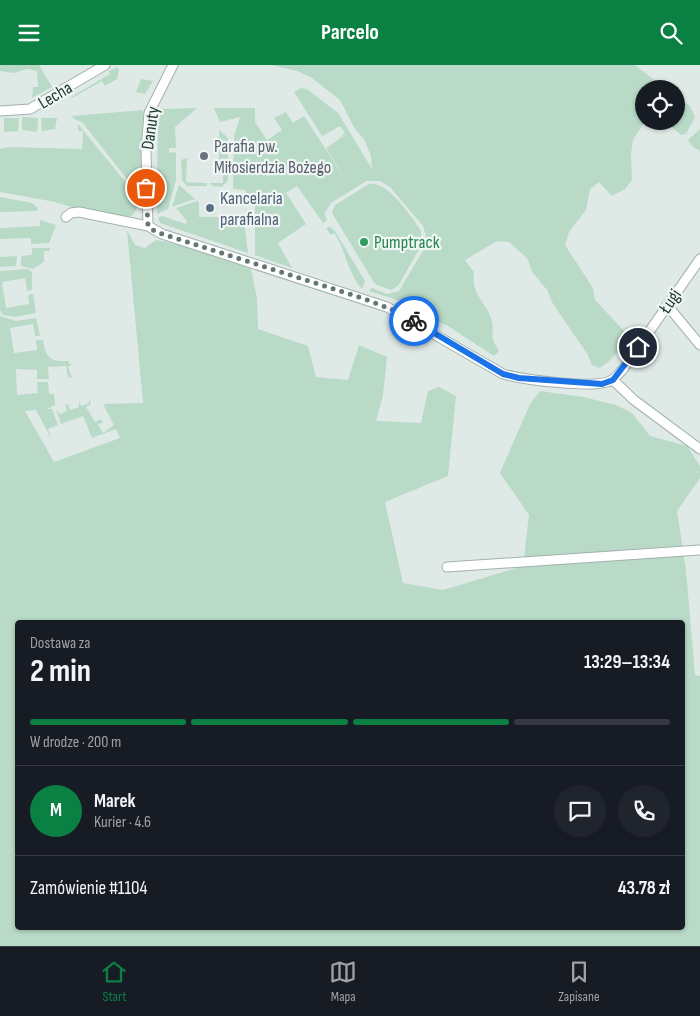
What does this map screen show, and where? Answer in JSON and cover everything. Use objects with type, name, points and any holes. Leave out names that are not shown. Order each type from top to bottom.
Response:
[{"type":"street","name":"Lecha","points":[[0,111],[30,109],[105,65]]},
{"type":"street","name":"Danuty","points":[[148,226],[146,151],[148,113],[173,65]]},
{"type":"street","points":[[66,217],[71,213],[78,212],[148,226],[162,234],[387,307],[503,374],[519,378],[592,384],[613,380],[634,400],[700,449]]},
{"type":"street","name":"Ługi","points":[[613,380],[700,259]]},
{"type":"street","points":[[667,305],[700,345]]},
{"type":"street","points":[[447,567],[700,550]]},
{"type":"green space","points":[[0,65],[39,65],[52,87],[32,98],[33,87],[38,87],[37,71],[27,69],[14,73],[0,71]]},
{"type":"green space","points":[[272,65],[635,65],[654,80],[635,80],[635,130],[639,130],[633,140],[631,154],[632,180],[625,189],[612,196],[599,182],[590,189],[586,210],[569,232],[565,245],[593,288],[595,300],[626,333],[622,344],[609,361],[600,368],[592,365],[588,355],[553,304],[547,290],[533,273],[527,258],[509,242],[497,241],[465,260],[474,272],[476,292],[491,318],[493,340],[499,351],[494,356],[448,326],[411,309],[407,304],[410,299],[403,298],[401,301],[369,291],[372,288],[387,294],[399,291],[424,249],[426,236],[423,226],[390,187],[380,181],[366,181],[331,203],[324,214],[327,220],[323,223],[297,186],[286,193],[306,224],[278,243],[292,268],[255,255],[255,201],[247,198],[245,190],[233,189],[234,136],[240,117],[220,122],[214,108],[255,108],[255,122],[267,140],[282,130],[274,118],[286,112],[293,123],[304,116],[351,188],[326,148],[347,134],[337,139],[345,133],[340,126],[322,136],[294,92],[301,88],[307,89],[338,113],[372,169],[371,156],[364,139],[355,129],[340,100],[312,78],[297,71]]},
{"type":"green space","points":[[117,67],[119,70],[117,79],[105,86],[102,81],[71,97],[110,74],[109,71]]},
{"type":"green space","points":[[141,79],[153,81],[145,94],[136,92]]},
{"type":"green space","points":[[685,102],[690,106],[695,117],[686,134],[681,135],[675,130],[685,130]]},
{"type":"green space","points":[[197,108],[175,127],[176,148],[169,148],[169,153],[176,152],[176,180],[168,209],[157,214],[158,109]]},
{"type":"green space","points":[[143,110],[142,198],[82,122],[74,119],[72,116]]},
{"type":"green space","points":[[22,117],[38,118],[37,132],[22,130]]},
{"type":"green space","points":[[4,118],[19,118],[18,131],[4,132]]},
{"type":"green space","points":[[41,118],[57,118],[55,129],[42,131]]},
{"type":"green space","points":[[78,124],[137,196],[137,208],[133,215],[115,217],[92,213],[50,201],[0,192],[0,149],[9,147],[82,149],[83,131],[78,131]]},
{"type":"green space","points":[[700,129],[700,151],[693,147],[688,140]]},
{"type":"green space","points":[[219,130],[228,138],[228,180],[222,187],[212,186],[210,183],[223,183],[223,160],[219,160]]},
{"type":"green space","points":[[187,158],[186,182],[207,183],[207,186],[187,186],[182,180],[181,160]]},
{"type":"green space","points":[[369,184],[384,188],[391,194],[421,231],[421,246],[398,286],[391,290],[375,284],[332,213],[335,205]]},
{"type":"green space","points":[[179,185],[195,199],[172,207]]},
{"type":"green space","points":[[0,197],[32,203],[38,208],[37,211],[0,212]]},
{"type":"green space","points":[[199,202],[199,217],[221,217],[222,221],[244,221],[248,253],[160,223],[158,218],[162,216],[186,224],[187,221],[176,208]]},
{"type":"green space","points":[[40,220],[56,225],[49,243],[31,244],[31,238],[0,239],[0,228],[40,226]]},
{"type":"green space","points":[[330,227],[335,231],[365,281],[362,289],[353,276],[335,234],[330,234],[326,228]]},
{"type":"green space","points":[[127,230],[135,245],[145,248],[156,240],[194,248],[251,269],[257,298],[258,329],[308,346],[316,377],[348,380],[359,345],[387,357],[383,395],[376,421],[421,423],[428,391],[439,387],[456,396],[448,476],[385,502],[403,583],[443,590],[523,566],[529,515],[500,473],[530,404],[540,391],[583,397],[616,405],[632,413],[650,436],[687,446],[700,466],[700,478],[677,511],[686,570],[695,675],[700,676],[700,946],[0,946],[0,316],[16,321],[36,318],[40,336],[35,336],[33,324],[10,328],[14,353],[37,350],[36,340],[43,340],[50,358],[57,361],[69,361],[69,364],[73,363],[68,367],[72,378],[68,377],[66,366],[48,367],[49,379],[37,379],[37,370],[16,369],[17,395],[38,393],[37,382],[48,382],[49,394],[54,394],[55,405],[47,409],[52,409],[58,425],[48,429],[52,440],[36,410],[25,411],[54,462],[120,438],[116,429],[92,438],[83,416],[61,424],[56,409],[60,414],[67,411],[65,405],[68,404],[70,410],[79,407],[79,401],[81,406],[89,403],[89,398],[91,404],[86,407],[95,422],[101,419],[103,422],[98,425],[103,433],[114,425],[103,404],[143,403]]},
{"type":"green space","points":[[32,248],[50,248],[50,251],[44,251],[44,262],[33,269],[21,266],[21,256],[32,255]]},
{"type":"green space","points":[[17,256],[16,266],[0,267],[0,257]]},
{"type":"green space","points":[[27,269],[32,272],[32,290],[27,291],[25,278],[2,282],[6,308],[29,304],[28,295],[33,294],[36,313],[16,317],[3,315],[0,310],[0,271]]},
{"type":"way so far","points":[[146,188],[148,226],[156,232],[362,298],[401,313],[414,321]]},
{"type":"place","name":"Parafia pw. Miłosierdzia Bożego","points":[[204,156]]},
{"type":"place","name":"Kancelaria parafialna","points":[[210,208]]},
{"type":"place","name":"Pumptrack","points":[[364,242]]},
{"type":"route","points":[[414,321],[503,374],[519,378],[602,384],[613,380],[638,347]]}]
